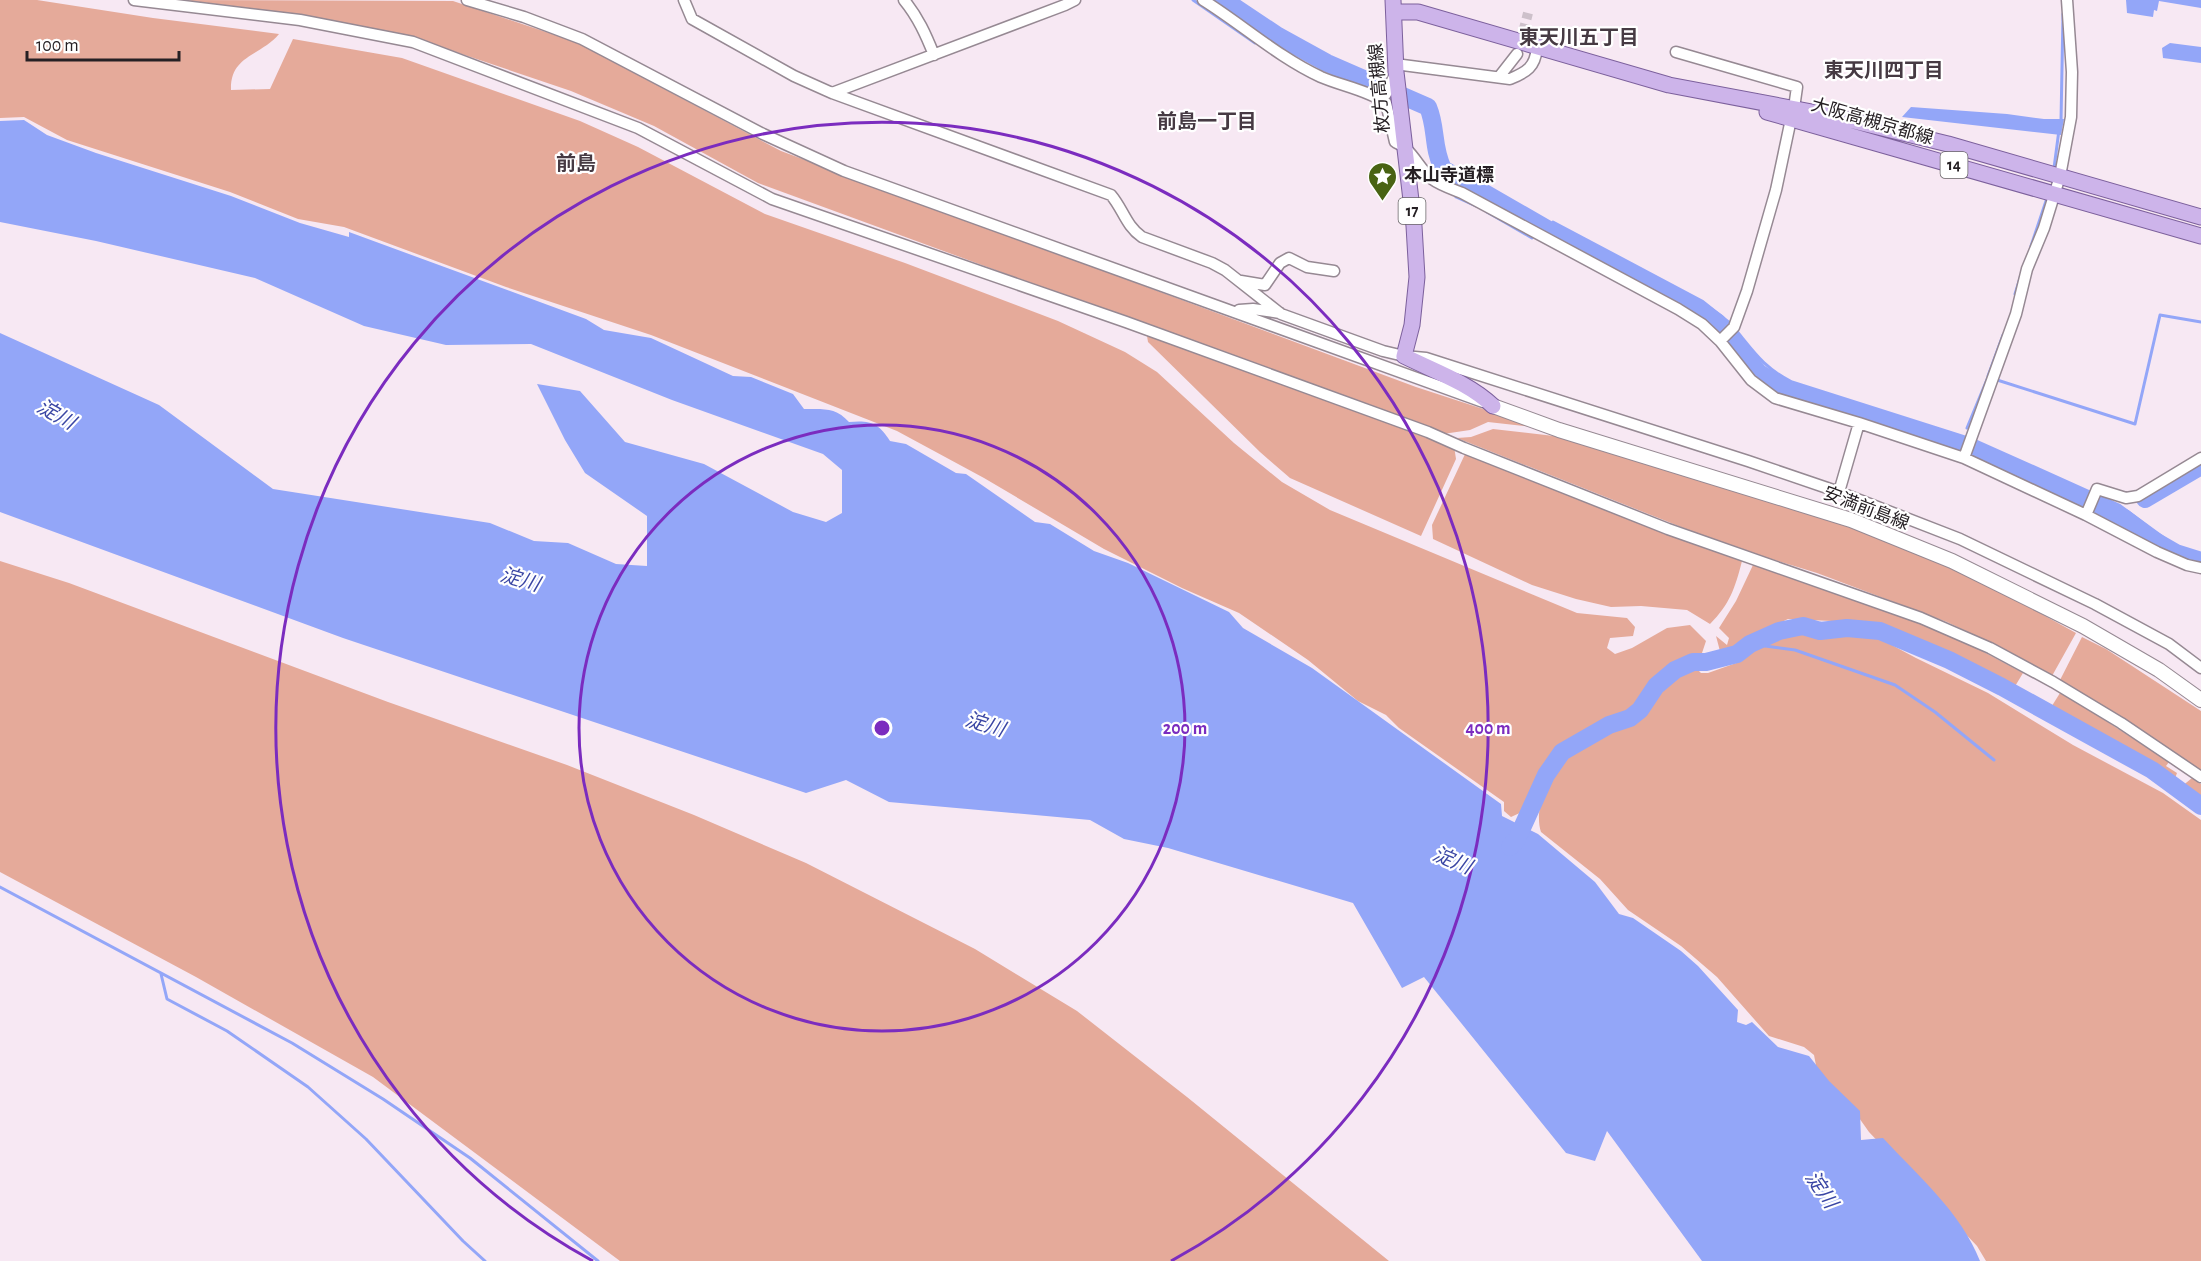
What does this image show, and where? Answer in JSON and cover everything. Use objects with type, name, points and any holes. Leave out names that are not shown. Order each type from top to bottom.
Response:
[{"type":"main road","name":"大阪高槻京都線","points":[[1393,6],[1668,85],[1793,114],[1948,144],[2201,217]]},
{"type":"main road","name":"枚方高槻線","points":[[1393,6],[1395,68],[1414,226],[1417,277],[1412,325],[1404,356]]},
{"type":"main road","name":"大阪高槻京都線","points":[[1793,114],[2201,236]]},
{"type":"main road","points":[[1404,356],[1460,383],[1483,396],[1493,406]]},
{"type":"main road","name":"安満前島線","points":[[1493,406],[1559,430],[1851,520],[1952,561],[2083,626],[2158,670],[2201,700]]},
{"type":"street","points":[[134,0],[300,20],[413,42],[638,128],[772,199],[1126,322],[1428,432],[1668,529],[1921,618],[1990,648],[2053,682],[2121,723],[2201,777]]},
{"type":"street","points":[[467,0],[524,17],[582,39],[763,134],[843,171],[1493,406]]},
{"type":"street","points":[[684,0],[692,19],[794,76],[832,93],[1111,195],[1120,205],[1132,231],[1142,237],[1212,262],[1281,314]]},
{"type":"street","points":[[904,0],[914,12],[934,55]]},
{"type":"street","points":[[832,93],[1075,0]]},
{"type":"street","points":[[1203,0],[1276,52],[1321,76],[1381,99],[1389,110],[1393,139],[1404,146],[1422,170],[1434,181],[1462,193],[1702,324],[1720,340],[1751,380],[1774,398],[1964,458],[2087,513],[2157,552],[2201,568]]},
{"type":"street","points":[[1964,458],[2016,314],[2027,269],[2044,228],[2060,176],[2071,117],[2072,72],[2067,0]]},
{"type":"street","points":[[1381,99],[1386,94],[1395,68],[1510,79],[1526,72],[1536,61],[1537,48]]},
{"type":"street","points":[[1676,52],[1797,87],[1776,190],[1747,291],[1734,327],[1720,340]]},
{"type":"street","points":[[1499,77],[1517,54]]},
{"type":"street","points":[[1238,280],[1265,285],[1280,263],[1289,258],[1307,267],[1334,271]]},
{"type":"street","points":[[1232,311],[1253,309],[1281,314],[1383,351],[1426,358],[1839,492],[1960,539],[2095,604],[2160,639],[2201,668]]},
{"type":"street","points":[[1839,492],[1859,423]]},
{"type":"street","points":[[2087,513],[2097,489],[2126,498],[2138,496],[2201,458]]},
{"type":"shaded area","points":[[0,0],[37,0],[279,34],[241,63],[232,78],[231,90],[270,89],[293,39],[402,58],[580,121],[638,147],[765,214],[905,263],[1058,321],[1125,352],[1157,372],[1234,443],[1282,482],[1330,510],[1577,613],[1627,618],[1635,627],[1633,636],[1610,638],[1607,648],[1615,654],[1632,648],[1667,628],[1690,625],[1706,641],[1701,656],[1677,661],[1655,681],[1640,702],[1627,714],[1570,739],[1551,757],[1533,792],[1527,797],[1524,811],[1511,817],[1504,811],[1504,802],[1399,728],[1386,715],[1358,701],[1308,660],[1239,613],[1182,588],[1104,549],[984,478],[897,431],[651,335],[506,287],[344,227],[298,219],[230,192],[67,140],[24,117],[0,118]]},
{"type":"shaded area","points":[[184,0],[453,1],[576,42],[781,151],[1416,387],[1541,428],[1488,422],[1470,430],[1443,434],[758,183],[654,126],[571,91],[441,47],[365,28],[271,11]]},
{"type":"shaded area","points":[[1147,336],[1454,446],[1456,459],[1421,536],[1290,478],[1260,452],[1148,342]]},
{"type":"shaded area","points":[[1493,429],[1571,438],[1844,524],[1931,558],[2076,633],[2052,676],[2010,652],[1947,622],[1817,573],[1729,546],[1457,438],[1471,437]]},
{"type":"shaded area","points":[[1466,452],[1742,561],[1727,602],[1710,624],[1687,610],[1641,606],[1611,607],[1532,585],[1433,539],[1432,525]]},
{"type":"shaded area","points":[[0,561],[69,583],[388,702],[567,765],[694,815],[806,863],[975,949],[1077,1011],[1389,1261],[620,1261],[373,1077],[196,977],[0,872]]},
{"type":"shaded area","points":[[1753,565],[1905,616],[1967,643],[2023,673],[2014,688],[1937,649],[1880,627],[1832,621],[1788,619],[1750,637],[1731,656],[1721,655],[1716,636],[1727,645],[1729,638],[1719,628],[1736,601]]},
{"type":"shaded area","points":[[1796,628],[1821,636],[1873,635],[1988,693],[2073,745],[2163,793],[2201,820],[2201,1261],[1986,1261],[1977,1246],[1869,1132],[1857,1115],[1819,1081],[1814,1055],[1804,1047],[1769,1036],[1717,977],[1681,946],[1628,910],[1600,879],[1541,832],[1540,806],[1546,787],[1555,770],[1568,755],[1597,735],[1633,723],[1644,716],[1652,706],[1659,688],[1665,680],[1675,674],[1694,666],[1701,673],[1708,673],[1742,661],[1767,639]]},
{"type":"shaded area","points":[[2082,637],[2106,649],[2201,711],[2201,771],[2059,682]]},
{"type":"shaded area","points":[[2060,693],[2169,762],[2166,766],[2177,773],[2174,781],[2050,709]]},
{"type":"shaded area","points":[[2192,778],[2201,784],[2201,802],[2181,787]]},
{"type":"water","points":[[2126,0],[2201,0],[2201,8],[2159,1],[2153,17],[2127,13]]},
{"type":"water","points":[[2170,43],[2201,47],[2201,63],[2163,58],[2162,48]]},
{"type":"water","points":[[1911,107],[2064,119],[2061,135],[1902,117]]},
{"type":"water","name":"淀川","points":[[24,120],[47,135],[96,153],[231,196],[300,223],[349,237],[349,232],[586,319],[604,330],[651,338],[733,376],[751,377],[793,394],[804,409],[834,411],[849,422],[873,424],[882,430],[890,441],[906,444],[956,473],[966,474],[1035,522],[1050,524],[1094,551],[1128,563],[1229,612],[1243,628],[1312,668],[1501,804],[1502,816],[1538,834],[1595,882],[1619,914],[1633,918],[1681,951],[1698,966],[1738,1010],[1737,1022],[1746,1025],[1752,1022],[1778,1047],[1809,1056],[1829,1081],[1860,1111],[1861,1140],[1883,1138],[1937,1195],[1962,1226],[1980,1261],[1702,1261],[1607,1131],[1595,1161],[1566,1153],[1424,977],[1402,988],[1353,903],[1168,848],[1124,839],[1090,820],[889,802],[846,780],[806,793],[343,638],[0,512],[0,333],[159,405],[273,489],[490,523],[534,541],[568,543],[616,564],[647,566],[647,516],[585,473],[565,440],[537,384],[580,391],[625,442],[704,464],[793,512],[826,522],[842,513],[842,470],[823,454],[672,400],[531,344],[446,345],[364,326],[255,278],[96,241],[0,222],[0,121]]},
{"type":"waterway","points":[[1193,0],[1255,43]]},
{"type":"waterway","points":[[1224,0],[1278,36],[1327,63],[1428,107],[1433,122],[1437,153],[1443,169],[1568,241],[1697,308],[1717,322],[1759,373],[1788,391],[1960,444],[2124,518],[2150,538],[2176,553],[2201,561]]},
{"type":"waterway","points":[[2061,121],[2063,14]]},
{"type":"waterway","points":[[2054,168],[2059,130]]},
{"type":"waterway","points":[[1456,197],[1476,206]]},
{"type":"waterway","points":[[2031,246],[2047,198]]},
{"type":"waterway","points":[[1487,212],[1532,238]]},
{"type":"waterway","points":[[1553,222],[1702,301],[1731,324]]},
{"type":"waterway","points":[[2015,294],[2021,275]]},
{"type":"waterway","points":[[1994,379],[2135,424],[2160,315],[2201,322]]},
{"type":"waterway","points":[[1735,329],[1767,365],[1792,382],[1968,438]]},
{"type":"waterway","points":[[1988,376],[2003,335]]},
{"type":"waterway","points":[[1967,428],[1988,377]]},
{"type":"waterway","points":[[1974,440],[2119,505],[2175,546],[2201,555]]},
{"type":"waterway","points":[[2145,499],[2201,466]]},
{"type":"waterway","points":[[1510,847],[1517,839],[1546,775],[1562,752],[1609,725],[1630,718],[1640,710],[1656,686],[1675,670],[1693,662],[1706,662],[1737,654],[1750,644],[1779,631],[1803,626],[1820,631],[1847,628],[1880,631],[1949,660],[2152,770],[2201,806]]},
{"type":"waterway","points":[[1750,644],[1795,650],[1895,685],[1935,712],[1994,760]]},
{"type":"waterway","points":[[0,887],[292,1043],[383,1099],[470,1158],[598,1261]]},
{"type":"waterway","points":[[161,974],[167,999],[227,1031],[308,1087],[366,1139],[485,1261]]},
{"type":"tunnel","points":[[1519,48],[1528,13]]},
{"type":"place","name":"本山寺道標","points":[[1383,202]]},
{"type":"district","name":"東天川五丁目","points":[[1579,38]]},
{"type":"district","name":"東天川四丁目","points":[[1884,71]]},
{"type":"district","name":"前島一丁目","points":[[1207,122]]},
{"type":"district","name":"前島","points":[[576,164]]}]
